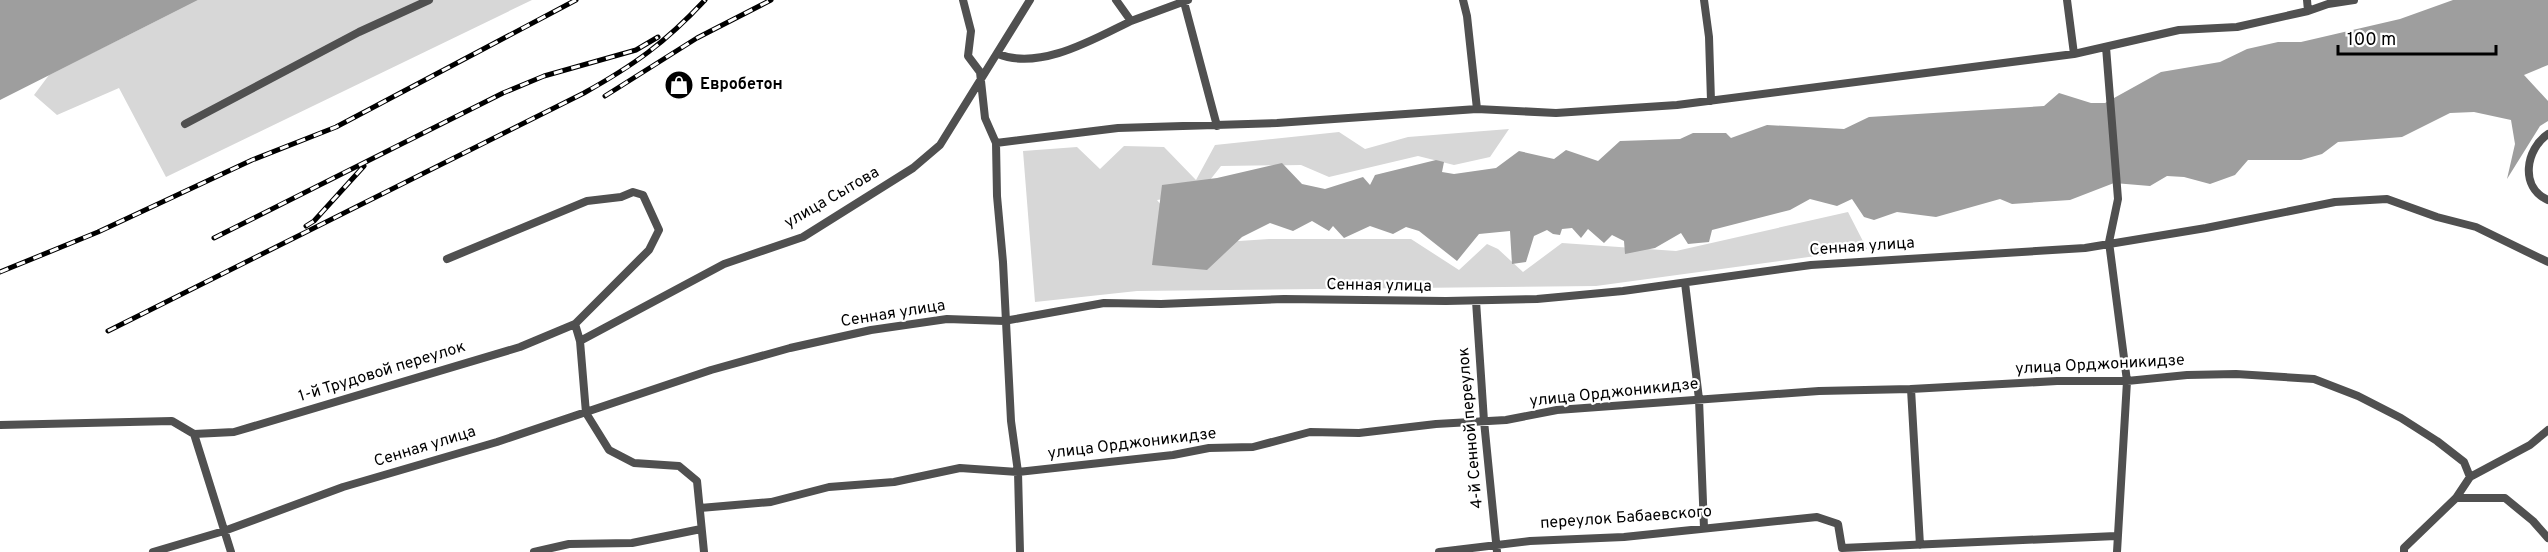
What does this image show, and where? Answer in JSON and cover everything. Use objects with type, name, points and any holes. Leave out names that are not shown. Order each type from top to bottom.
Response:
[{"type":"street","points":[[185,124],[359,32],[429,0]]},
{"type":"street","points":[[963,0],[971,31],[969,56],[982,79],[984,118],[996,143],[1004,321],[1011,421],[1018,472],[1020,552]]},
{"type":"street","name":"улица Сытова","points":[[580,341],[724,264],[803,237],[913,168],[940,145],[1030,0]]},
{"type":"street","points":[[1116,0],[1131,21]]},
{"type":"street","points":[[1463,0],[1467,16],[1477,109]]},
{"type":"street","points":[[1704,0],[1709,37],[1711,101]]},
{"type":"street","points":[[2067,0],[2074,54]]},
{"type":"street","points":[[2307,0],[2308,11]]},
{"type":"street","points":[[996,143],[1118,128],[1217,126],[1436,114],[1477,109],[1556,113],[1711,101],[2074,54],[2179,30],[2237,27],[2308,11],[2328,4],[2354,0]]},
{"type":"street","points":[[998,54],[1009,58],[1054,55],[1131,21],[1187,1],[1217,126]]},
{"type":"street","points":[[2106,46],[2118,199],[2109,242],[2127,381],[2116,552]]},
{"type":"street","points":[[2548,134],[2541,138],[2528,162],[2528,177],[2542,197],[2548,200]]},
{"type":"street","points":[[447,259],[587,201],[633,192],[644,195],[659,230],[649,250],[575,324],[580,341],[586,413],[609,450],[634,463],[679,466],[697,481],[704,552]]},
{"type":"street","name":"Сенная улица","points":[[153,552],[224,531],[343,488],[586,413],[711,370],[790,348],[871,330],[946,319],[1004,321],[1104,303],[1161,304],[1284,299],[1538,300],[1685,283],[1811,265],[2085,248],[2109,242],[2195,230],[2335,202],[2387,199],[2437,217],[2476,227],[2548,262]]},
{"type":"street","points":[[1685,283],[1699,399],[1704,528]]},
{"type":"street","name":"4-й Сенной переулок","points":[[1476,301],[1484,421],[1497,549]]},
{"type":"street","name":"1-й Трудовой переулок","points":[[194,434],[234,432],[520,346],[575,324]]},
{"type":"street","name":"улица Орджоникидзе","points":[[700,508],[771,502],[830,487],[894,482],[960,468],[1018,472],[1173,455],[1209,448],[1253,447],[1310,432],[1359,433],[1506,420],[1557,410],[1819,391],[1911,390],[2057,381],[2127,381],[2187,375],[2236,374],[2314,379],[2358,396],[2401,418],[2464,462],[2470,477]]},
{"type":"street","points":[[1911,390],[1920,544],[2116,536]]},
{"type":"street","points":[[0,425],[172,422],[194,434],[231,552]]},
{"type":"street","points":[[2404,552],[2404,548],[2456,498],[2470,477],[2530,445],[2548,430]]},
{"type":"street","points":[[2456,498],[2505,498],[2534,521],[2548,538]]},
{"type":"street","name":"переулок Бабаевского","points":[[1438,552],[1497,549],[1530,541],[1624,537],[1817,517],[1838,524],[1842,548],[1920,544]]},
{"type":"street","points":[[534,552],[569,544],[632,543],[701,529]]},
{"type":"shaded area","points":[[0,0],[198,0],[0,100]]},
{"type":"shaded area","points":[[198,0],[532,0],[166,177],[119,88],[57,115],[34,95],[49,75]]},
{"type":"shaded area","points":[[2453,0],[2548,0],[2548,65],[2524,75],[2548,101],[2548,121],[2540,126],[2507,179],[2515,144],[2511,120],[2474,112],[2450,113],[2402,137],[2338,142],[2322,154],[2301,160],[2248,160],[2235,175],[2210,184],[2184,177],[2167,176],[2150,186],[2114,183],[2070,200],[2012,204],[2000,199],[1936,217],[1897,212],[1874,220],[1864,217],[1852,199],[1837,206],[1810,199],[1790,210],[1712,230],[1709,242],[1688,244],[1681,233],[1655,248],[1625,254],[1624,241],[1612,235],[1604,243],[1588,229],[1581,238],[1572,228],[1562,229],[1560,235],[1547,230],[1534,236],[1526,262],[1512,264],[1510,231],[1479,234],[1457,261],[1419,231],[1406,227],[1393,234],[1370,226],[1344,238],[1333,226],[1329,231],[1312,221],[1293,231],[1270,223],[1242,237],[1207,270],[1152,265],[1162,185],[1217,178],[1282,163],[1302,184],[1325,189],[1363,177],[1370,185],[1375,175],[1436,160],[1444,162],[1442,172],[1454,174],[1496,168],[1519,151],[1554,159],[1566,150],[1598,161],[1620,141],[1680,139],[1693,133],[1726,133],[1731,138],[1767,125],[1844,129],[1869,117],[2044,106],[2059,93],[2091,103],[2105,103],[2161,72],[2220,62],[2247,49],[2278,42],[2301,42],[2400,19]]},
{"type":"shaded area","points":[[1509,129],[1490,157],[1454,165],[1418,156],[1329,177],[1301,165],[1221,166],[1199,194],[1157,200],[1194,244],[1269,239],[1411,239],[1459,270],[1487,244],[1498,249],[1523,272],[1562,243],[1676,251],[1848,212],[1867,249],[1596,286],[1137,291],[1035,302],[1023,151],[1077,147],[1100,169],[1124,146],[1164,147],[1196,180],[1215,145],[1339,132],[1365,149],[1408,137]]},
{"type":"railway","points":[[0,272],[98,232],[252,160],[336,127],[576,0]]},
{"type":"railway","points":[[108,331],[584,93],[648,52],[676,29],[705,0]]},
{"type":"railway","points":[[605,96],[697,38],[771,0]]},
{"type":"railway","points":[[214,238],[503,93],[544,76],[636,50],[658,37]]},
{"type":"railway","points":[[306,226],[314,221],[364,166]]},
{"type":"place","name":"Евробетон","points":[[679,85]]}]
